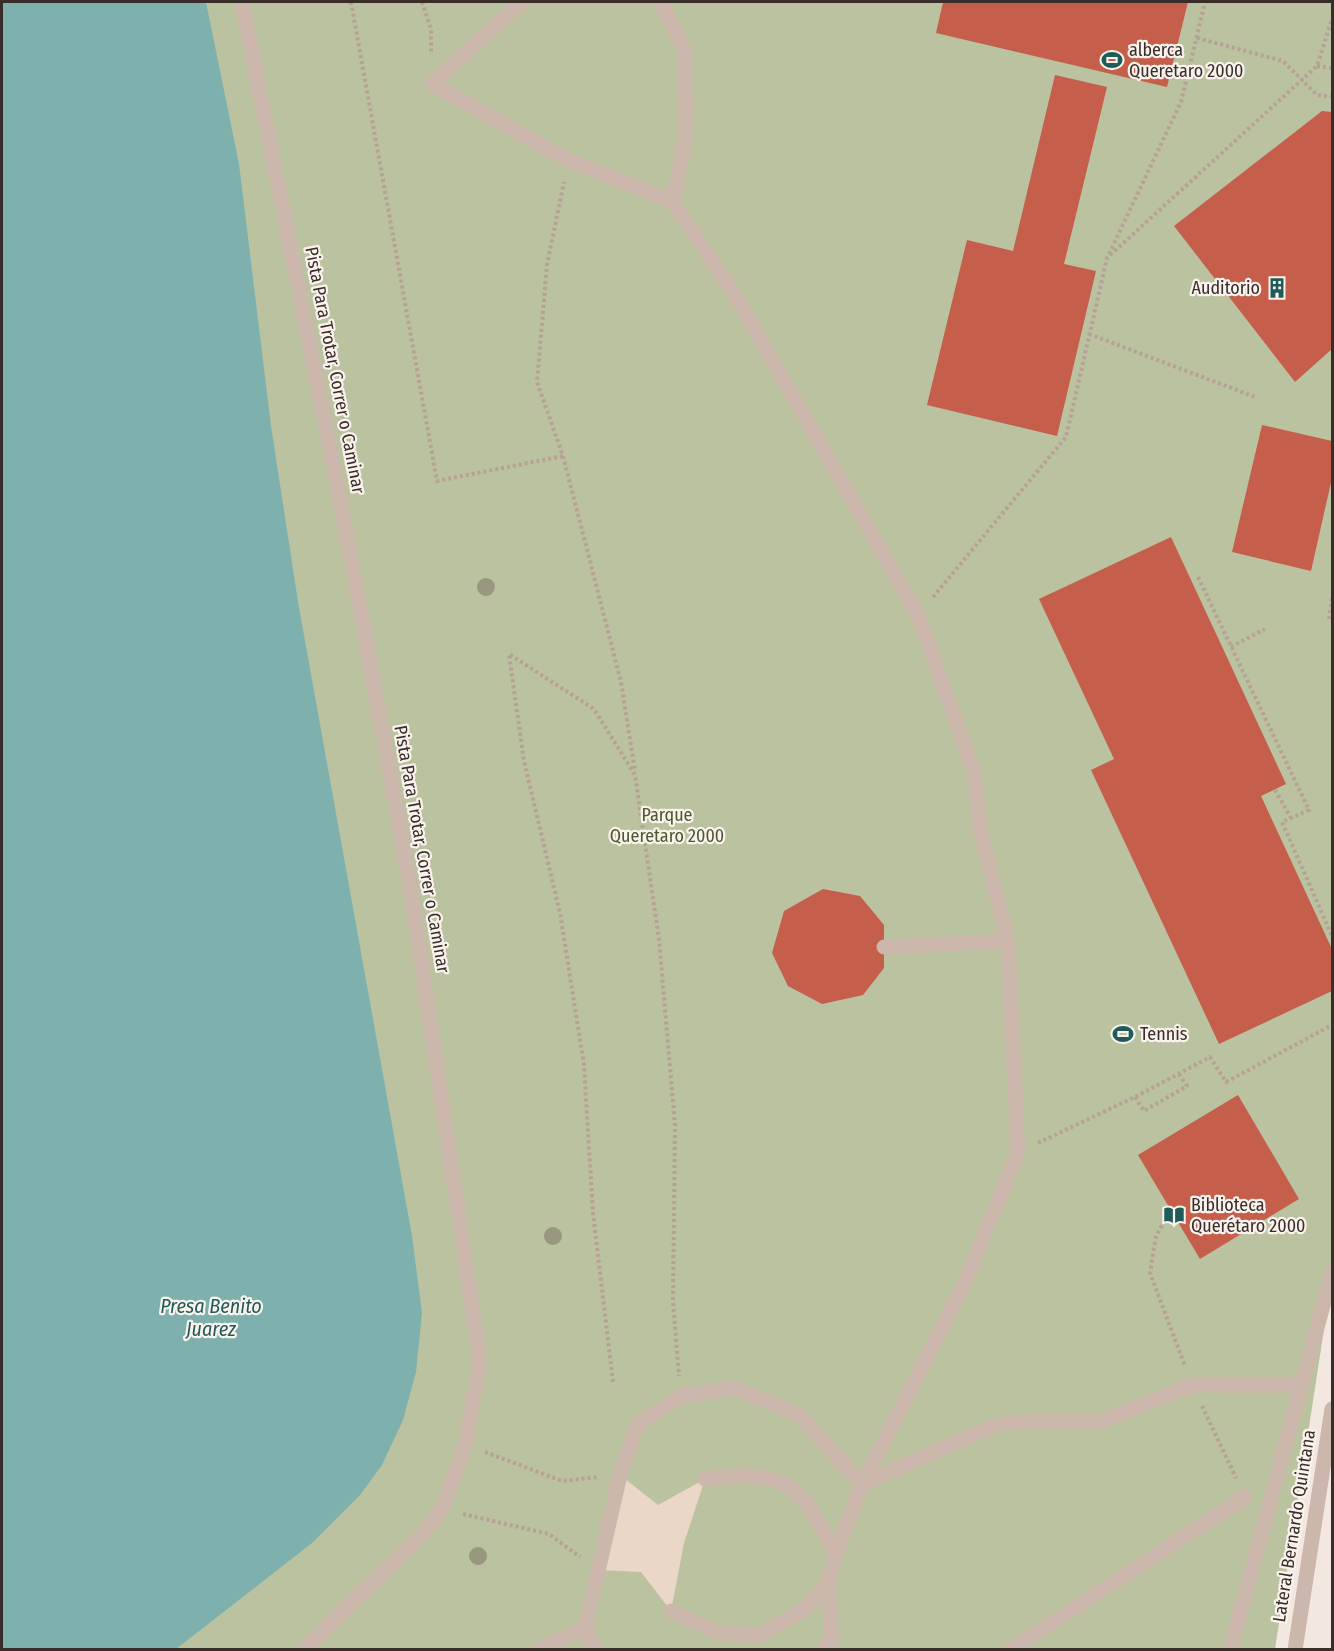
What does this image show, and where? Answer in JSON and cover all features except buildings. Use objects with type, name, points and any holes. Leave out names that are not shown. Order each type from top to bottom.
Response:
[{"type":"street","name":"Pista Para Trotar, Correr o Caminar","points":[[242,2],[345,525],[410,884],[480,1361],[465,1445],[442,1510],[424,1532],[304,1650]]},
{"type":"street","points":[[521,2],[432,84],[568,160],[673,201],[738,300],[918,615],[974,772],[980,829],[1008,941],[1018,1152],[967,1278],[862,1484],[835,1555],[828,1583],[832,1646]]},
{"type":"street","points":[[661,2],[685,51],[686,136],[673,201]]},
{"type":"street","points":[[884,947],[1008,941]]},
{"type":"street","points":[[1230,1650],[1332,1272]]},
{"type":"street","points":[[862,1484],[996,1425],[1013,1422],[1100,1422],[1192,1385],[1302,1385]]},
{"type":"street","points":[[595,1650],[585,1628],[620,1475],[637,1425],[681,1396],[734,1388],[799,1415],[862,1484]]},
{"type":"street","name":"Lateral Bernardo Quintana","points":[[1295,1650],[1332,1408]]},
{"type":"street","points":[[705,1479],[739,1474],[789,1486],[824,1526],[835,1555]]},
{"type":"street","points":[[1020,1647],[1245,1497]]},
{"type":"street","points":[[671,1611],[716,1632],[758,1636],[803,1610],[828,1583]]},
{"type":"street","points":[[537,1650],[585,1628]]},
{"type":"path","points":[[351,2],[437,481],[563,456]]},
{"type":"path","points":[[422,2],[430,29],[432,84]]},
{"type":"path","points":[[918,615],[1066,437],[1107,258],[1181,102],[1205,2]]},
{"type":"path","points":[[1107,258],[1317,66],[1332,19]]},
{"type":"path","points":[[1197,38],[1283,61],[1317,95],[1332,97]]},
{"type":"path","points":[[1317,66],[1332,68]]},
{"type":"path","points":[[568,160],[546,265],[537,382],[563,456],[621,682],[635,775],[658,939],[675,1125],[672,1301],[681,1396]]},
{"type":"path","points":[[1089,334],[1255,397]]},
{"type":"path","points":[[1198,577],[1309,810],[1282,822],[1331,927],[1332,936]]},
{"type":"path","points":[[1329,619],[1332,598]]},
{"type":"path","points":[[1231,647],[1265,629]]},
{"type":"path","points":[[613,1382],[593,1214],[584,1065],[560,913],[524,761],[509,654],[594,709],[635,775]]},
{"type":"path","points":[[1275,790],[1291,818]]},
{"type":"path","points":[[1018,1152],[1135,1097],[1210,1057],[1226,1082],[1332,1025]]},
{"type":"path","points":[[1135,1097],[1144,1111],[1168,1100],[1187,1086],[1179,1074]]},
{"type":"path","points":[[1171,1210],[1156,1236],[1149,1273],[1192,1385],[1245,1497]]},
{"type":"path","points":[[465,1445],[562,1481],[620,1475]]},
{"type":"path","points":[[442,1510],[549,1534],[597,1570]]},
{"type":"green space","name":"Parque Queretaro 2000","points":[[2,2],[1332,2],[1332,1277],[1275,1649],[2,1650]]},
{"type":"shaded area","points":[[620,1475],[658,1505],[705,1479],[684,1543],[671,1611],[641,1572],[597,1570]]},
{"type":"water","name":"Presa Benito Juarez","points":[[2,2],[206,2],[239,164],[271,426],[298,602],[412,1236],[422,1313],[416,1372],[403,1420],[382,1465],[360,1495],[312,1543],[176,1649],[2,1649]]},
{"type":"place","name":"alberca Queretaro 2000","points":[[1112,60]]},
{"type":"place","name":"Auditorio","points":[[1277,288]]},
{"type":"place","name":"Tennis","points":[[1123,1034]]},
{"type":"place","name":"Biblioteca Querétaro 2000","points":[[1174,1215]]}]
